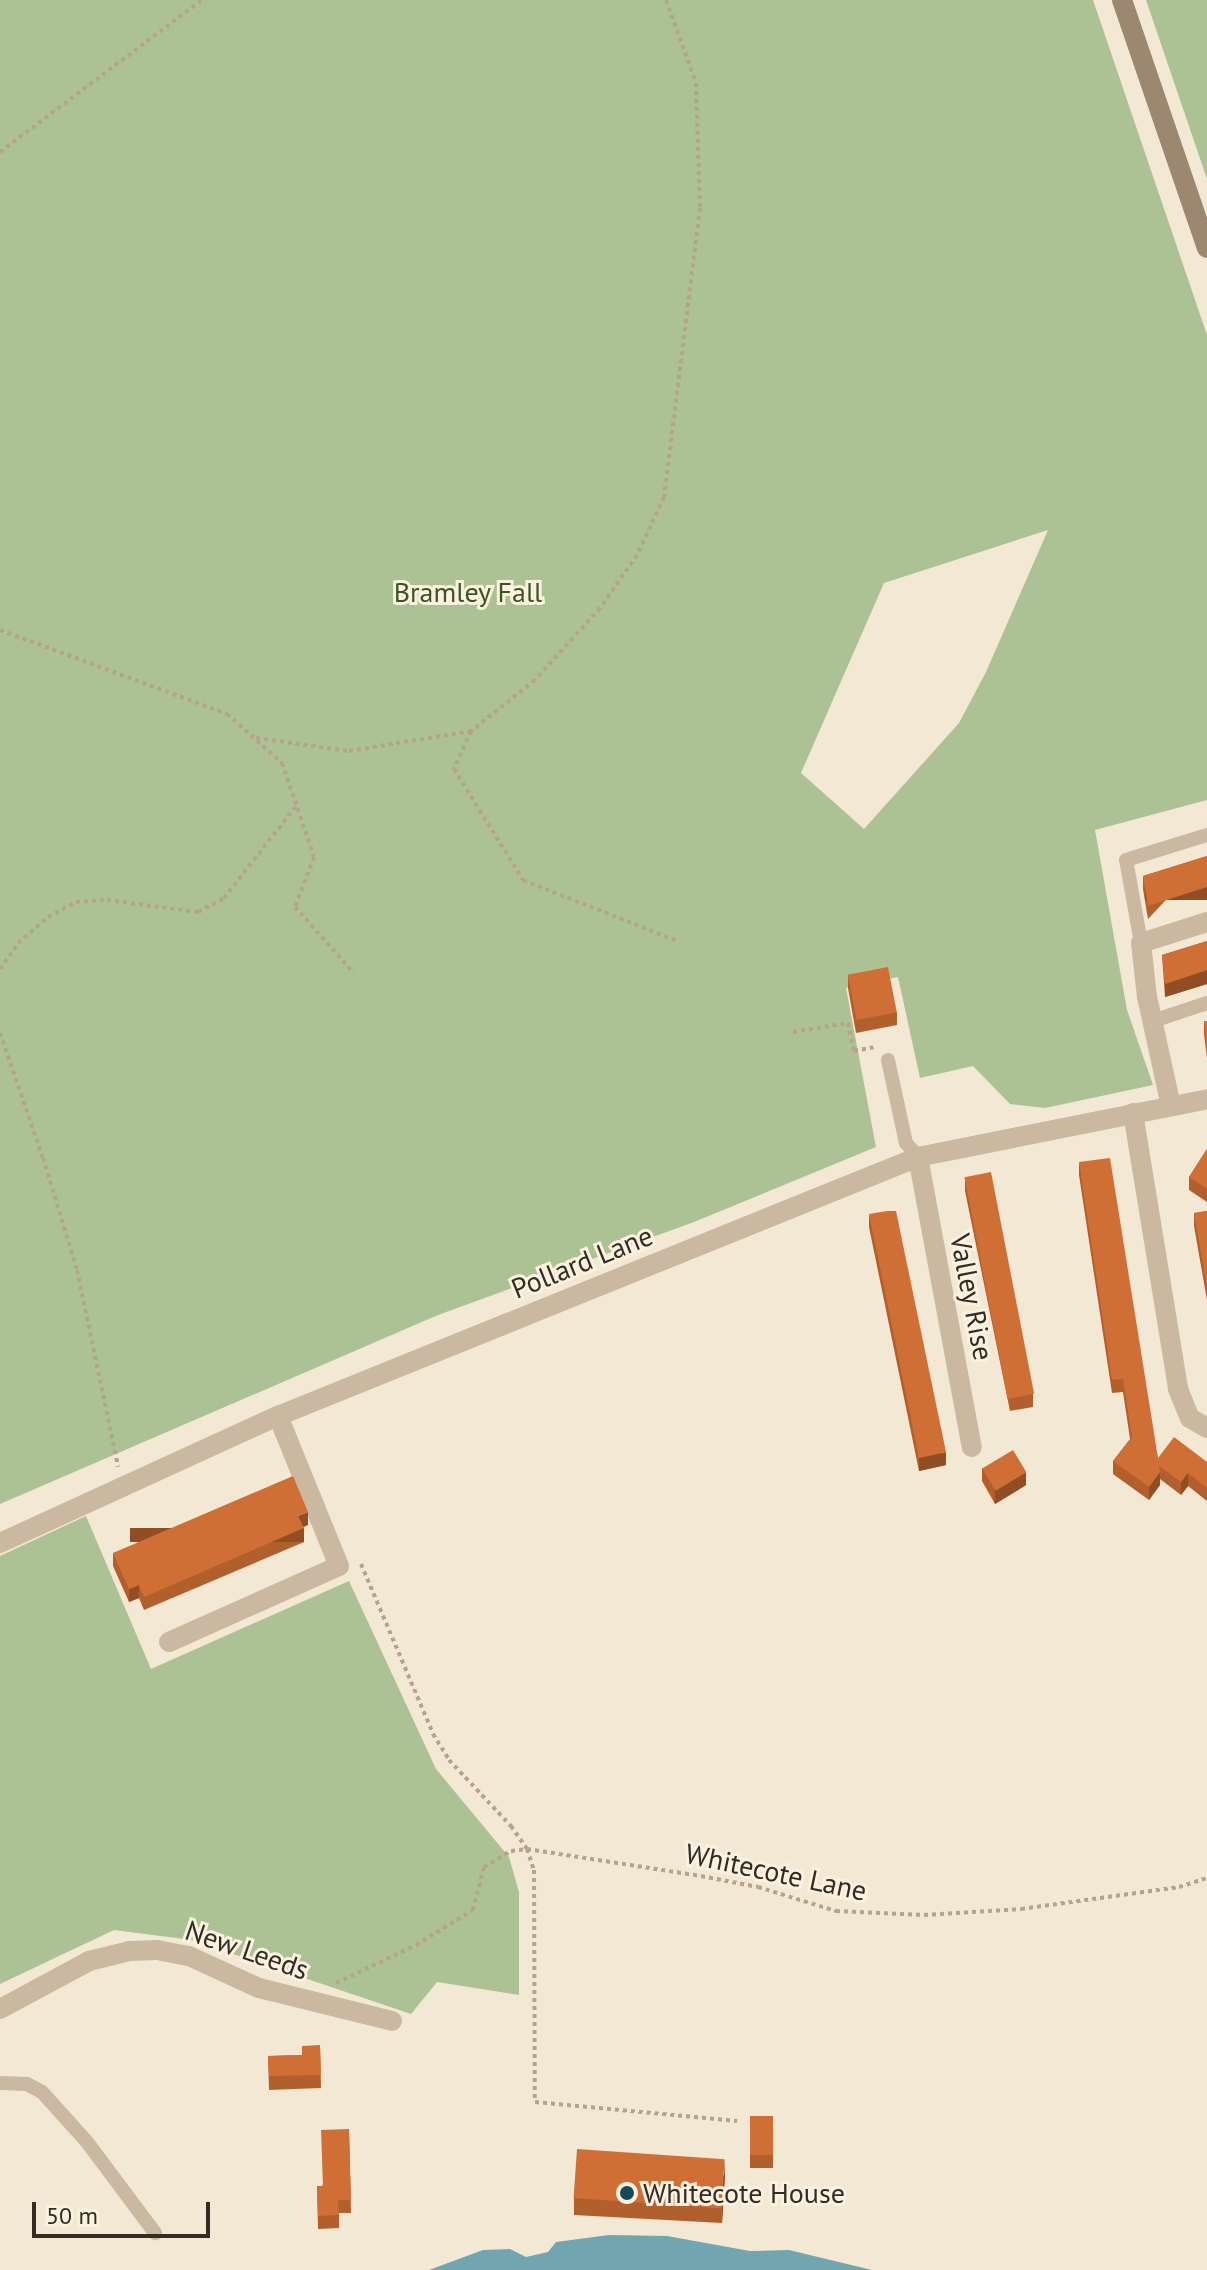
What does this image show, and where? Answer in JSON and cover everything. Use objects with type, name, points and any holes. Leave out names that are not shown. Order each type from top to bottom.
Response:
[{"type":"main road","points":[[1122,0],[1207,248]]},
{"type":"street","points":[[1171,1106],[1141,943],[1207,922]]},
{"type":"street","name":"Pollard Lane","points":[[0,1543],[278,1416],[918,1157],[1207,1099]]},
{"type":"street","points":[[1133,1113],[1178,1389],[1190,1418],[1207,1428]]},
{"type":"street","name":"Valley Rise","points":[[918,1157],[972,1447]]},
{"type":"street","points":[[169,1642],[339,1566],[278,1416]]},
{"type":"street","name":"New Leeds","points":[[0,2009],[89,1961],[130,1951],[157,1950],[189,1956],[259,1988],[392,2021]]},
{"type":"lane","points":[[1141,943],[1126,860],[1207,835]]},
{"type":"lane","points":[[1153,1021],[1207,1003]]},
{"type":"lane","points":[[888,1060],[906,1143],[918,1157]]},
{"type":"lane","points":[[0,2083],[27,2084],[42,2092],[87,2142],[155,2233]]},
{"type":"path","points":[[0,152],[202,0]]},
{"type":"path","points":[[666,0],[696,83],[700,208],[664,497],[637,555],[600,608],[535,680],[471,731],[454,769],[523,880],[677,941]]},
{"type":"path","points":[[0,630],[227,714],[282,763],[314,857],[295,907],[354,973]]},
{"type":"path","points":[[253,737],[349,751],[471,731]]},
{"type":"path","points":[[0,969],[18,943],[48,917],[76,902],[107,900],[198,912],[224,898],[297,805]]},
{"type":"path","points":[[793,1032],[848,1023],[854,1051],[885,1045],[888,1060]]},
{"type":"path","points":[[0,1033],[77,1270],[123,1489]]},
{"type":"path","points":[[356,1553],[433,1734],[449,1760],[511,1826],[527,1849],[537,1891],[535,2102],[737,2121]]},
{"type":"path","points":[[303,1999],[416,1945],[473,1910],[484,1867],[511,1851],[527,1849]]},
{"type":"path","name":"Whitecote Lane","points":[[527,1849],[758,1887],[836,1911],[924,1915],[1021,1909],[1179,1887],[1207,1878]]},
{"type":"green space","name":"Bramley Fall","points":[[0,0],[1093,0],[1207,335],[1207,800],[1095,830],[1127,1010],[1153,1085],[1045,1108],[1010,1104],[973,1066],[920,1078],[898,977],[846,988],[876,1147],[694,1222],[438,1315],[0,1504]],"holes":[[[1048,530],[986,672],[959,723],[864,829],[801,773],[884,583]]]},
{"type":"green space","points":[[1146,0],[1207,0],[1207,179]]},
{"type":"green space","points":[[86,1516],[151,1669],[349,1581],[436,1769],[509,1857],[519,1892],[519,1995],[437,1982],[411,2014],[192,1940],[114,1930],[0,1984],[0,1556]]},
{"type":"water","points":[[609,2235],[667,2236],[750,2251],[789,2250],[872,2270],[429,2270],[483,2250],[510,2249],[526,2257],[548,2252],[556,2242]]},
{"type":"building","points":[[1207,856],[1207,887],[1148,906],[1143,876]]},
{"type":"building","points":[[1207,941],[1207,970],[1165,984],[1162,955]]},
{"type":"building","points":[[888,967],[897,1012],[857,1020],[848,975]]},
{"type":"building","points":[[1207,1149],[1207,1189],[1189,1177]]},
{"type":"building","points":[[1110,1158],[1158,1458],[1174,1437],[1207,1462],[1207,1488],[1188,1473],[1181,1482],[1159,1466],[1160,1472],[1149,1487],[1113,1461],[1132,1437],[1123,1379],[1112,1380],[1079,1162]]},
{"type":"building","points":[[991,1172],[1034,1394],[1008,1399],[964,1177]]},
{"type":"building","points":[[896,1211],[946,1452],[919,1458],[869,1214]]},
{"type":"building","points":[[1207,1211],[1207,1287],[1194,1213]]},
{"type":"building","points":[[1013,1450],[1026,1472],[996,1491],[982,1469]]},
{"type":"building","points":[[293,1476],[308,1512],[298,1516],[304,1528],[144,1597],[139,1585],[129,1589],[113,1553]]},
{"type":"building","points":[[320,2045],[321,2075],[269,2076],[268,2056],[302,2055],[302,2046]]},
{"type":"building","points":[[750,2116],[773,2116],[773,2155],[750,2155]]},
{"type":"building","points":[[349,2129],[351,2200],[338,2200],[339,2215],[318,2216],[317,2186],[323,2186],[321,2130]]},
{"type":"building","points":[[577,2149],[725,2159],[721,2208],[574,2198]]},
{"type":"place","name":"Whitecote House","points":[[627,2193]]}]
